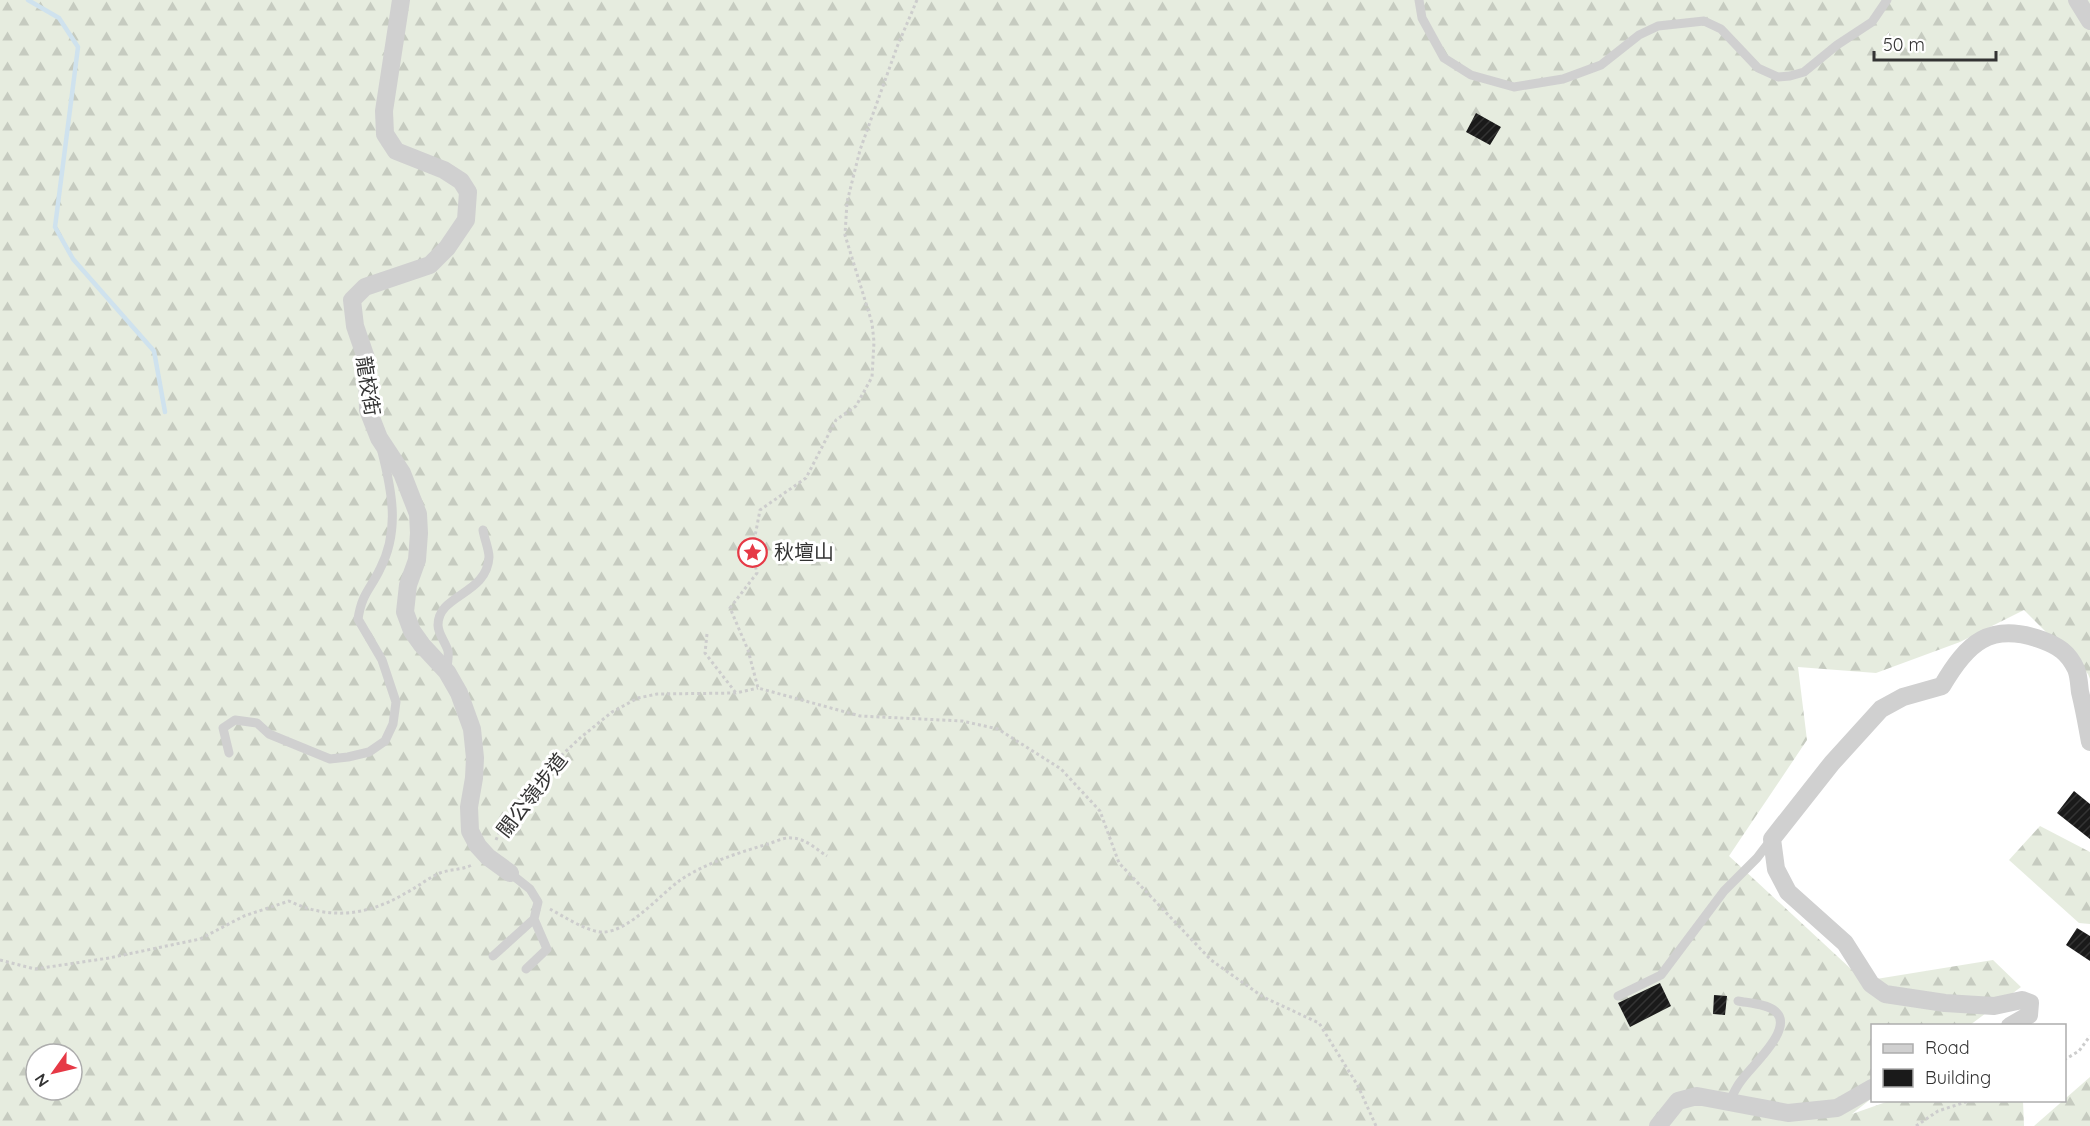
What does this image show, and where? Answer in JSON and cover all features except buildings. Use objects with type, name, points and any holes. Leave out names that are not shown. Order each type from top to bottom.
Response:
[{"type":"street","name":"龍校街","points":[[401,0],[384,111],[385,134],[396,151],[444,170],[461,181],[468,192],[466,220],[447,248],[430,265],[365,287],[352,300],[355,326],[367,361],[368,411],[379,438],[402,473],[418,514],[417,560],[408,585],[405,612],[412,631],[447,672],[459,693],[472,729],[475,758],[469,807],[470,831],[478,846],[488,857],[510,873]]},
{"type":"street","points":[[2077,0],[2090,21]]},
{"type":"street","points":[[2013,1024],[2029,1015],[2030,1003],[2022,1000],[1994,1006],[1945,1004],[1885,994],[1871,984],[1845,943],[1788,892],[1776,869],[1772,839],[1832,763],[1881,709],[1903,697],[1942,686],[1957,660],[1976,643],[1999,632],[2029,635],[2059,646],[2076,670],[2090,742]]},
{"type":"street","points":[[1658,1126],[1678,1101],[1697,1096],[1788,1113],[1813,1112],[1837,1108],[1871,1089]]},
{"type":"lane","points":[[1419,0],[1422,18],[1444,58],[1471,75],[1514,87],[1563,79],[1600,65],[1639,35],[1658,26],[1704,21],[1722,29],[1758,68],[1778,77],[1790,76],[1804,72],[1837,45],[1872,22],[1887,0]]},
{"type":"lane","points":[[229,753],[223,728],[236,720],[257,723],[269,734],[330,759],[369,752],[385,741],[393,724],[396,702],[382,660],[358,619],[367,588],[380,569],[389,546],[393,521],[391,486],[379,438]]},
{"type":"lane","points":[[447,672],[448,651],[438,626],[443,610],[451,600],[474,587],[483,575],[489,557],[483,530]]},
{"type":"lane","points":[[1618,996],[1661,975],[1724,891],[1757,858],[1772,839]]},
{"type":"lane","points":[[493,956],[534,919],[538,902],[530,889],[510,873]]},
{"type":"lane","points":[[526,969],[547,949],[534,919]]},
{"type":"lane","points":[[1730,1102],[1741,1081],[1770,1046],[1781,1026],[1780,1018],[1773,1010],[1738,1001]]},
{"type":"path","points":[[917,0],[897,47],[860,150],[847,202],[845,235],[872,323],[874,342],[872,377],[856,406],[836,420],[806,478],[760,510],[753,552],[757,573],[730,608],[748,650],[758,688],[860,716],[962,721],[998,729],[1061,769],[1100,811],[1119,863],[1211,960],[1263,997],[1319,1023],[1358,1086],[1376,1126]]},
{"type":"path","points":[[707,634],[705,653],[736,693]]},
{"type":"path","name":"關公嶺步道","points":[[0,960],[35,969],[110,958],[200,939],[244,916],[289,902],[307,910],[340,915],[368,909],[402,896],[439,873],[468,867],[488,857],[501,828],[518,812],[548,769],[580,738],[612,712],[638,698],[657,694],[736,693],[758,688]]},
{"type":"path","points":[[538,902],[600,933],[614,931],[627,924],[681,880],[705,866],[738,854],[789,837],[803,840],[827,856]]},
{"type":"path","points":[[2066,1059],[2079,1051],[2090,1036]]},
{"type":"path","points":[[1916,1126],[1938,1111],[1969,1102]]},
{"type":"green space","points":[[0,0],[2090,0],[2090,679],[2088,674],[2024,610],[1960,642],[1876,673],[1798,667],[1807,740],[1729,856],[1864,981],[1993,960],[2021,987],[1971,1024],[1871,1024],[1871,1099],[1852,1114],[1886,1102],[2023,1102],[2024,1126],[0,1126]]},
{"type":"green space","points":[[2040,826],[2090,852],[2090,924],[2079,923],[2009,860]]},
{"type":"green space","points":[[2090,1077],[2090,1126],[2034,1126],[2061,1102],[2066,1102],[2066,1098]]},
{"type":"waterway","points":[[28,0],[59,18],[78,47],[55,227],[73,259],[154,351],[165,412]]},
{"type":"place","name":"秋壇山","points":[[753,552]]}]
